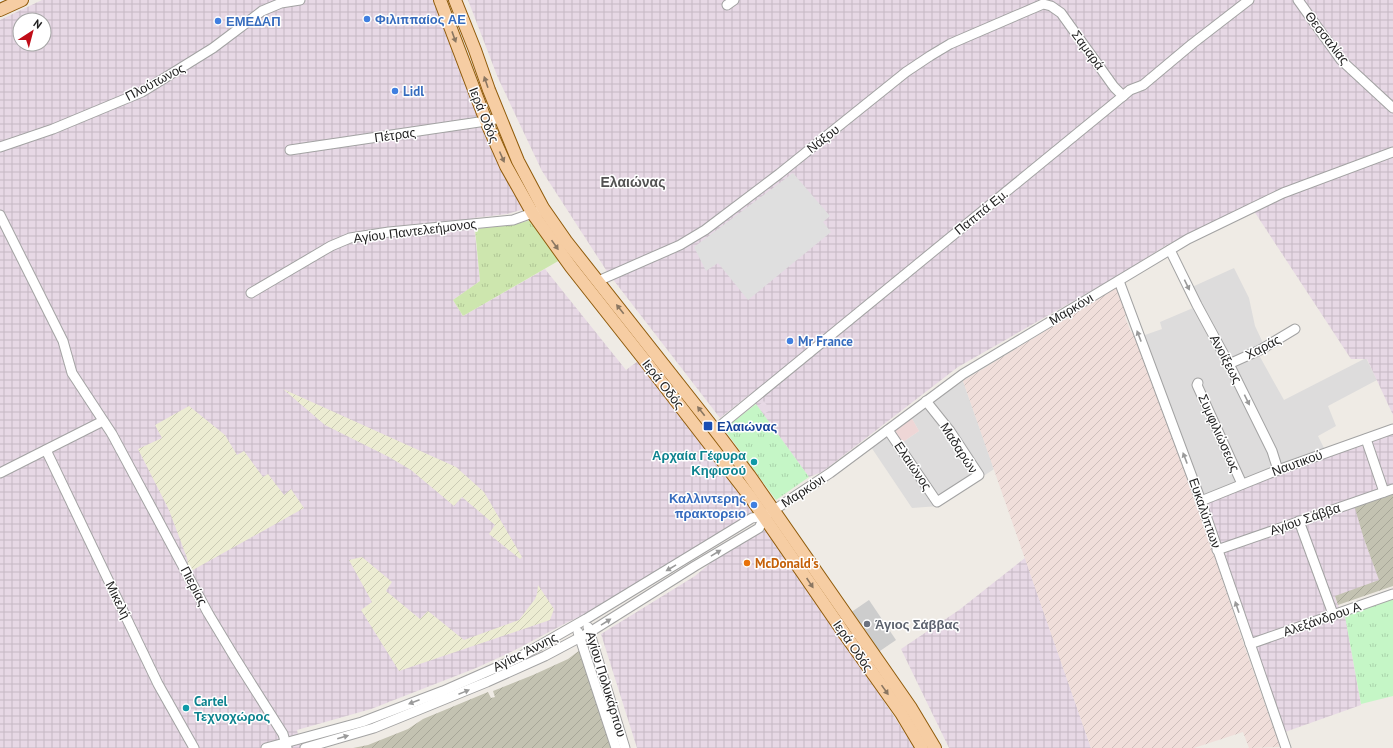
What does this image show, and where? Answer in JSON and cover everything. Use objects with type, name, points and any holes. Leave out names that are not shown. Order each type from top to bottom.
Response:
[{"type":"main road","points":[[0,10],[22,0]]},
{"type":"main road","name":"Ιερά Οδός","points":[[440,0],[486,121],[506,166],[538,211],[571,267],[769,513],[911,708],[935,748]]},
{"type":"main road","name":"Ιερά Οδός","points":[[455,0],[500,118],[538,211],[566,241],[715,430],[844,633],[901,713],[922,748]]},
{"type":"street","name":"Πλούτωνος","points":[[0,147],[53,129],[142,92],[214,48],[262,11],[281,4],[300,0]]},
{"type":"street","name":"Παππά Εμ.","points":[[715,430],[1130,90],[1143,84],[1249,0]]},
{"type":"street","name":"Θεσσαλίας","points":[[1298,0],[1341,60],[1393,108]]},
{"type":"street","name":"Νάξου","points":[[598,281],[680,245],[705,230],[779,174],[906,72],[930,56],[950,44],[1043,4],[1051,6]]},
{"type":"street","name":"Σαμαρά","points":[[1051,6],[1065,19],[1114,87],[1123,96]]},
{"type":"street","name":"Πέτρας","points":[[290,150],[500,118]]},
{"type":"street","name":"Μαρκόνι","points":[[769,513],[830,474],[963,374],[1188,239],[1283,193],[1393,152]]},
{"type":"street","name":"Αγίου Παντελεήμονος","points":[[251,293],[331,246],[350,238],[382,233],[513,220],[538,211]]},
{"type":"street","name":"Πιερίας","points":[[0,215],[63,341],[72,373],[103,422],[107,425],[208,613],[283,734],[287,746]]},
{"type":"street","name":"Ανοίξεως","points":[[1170,250],[1272,451],[1278,470]]},
{"type":"street","name":"Ευκαλύπτων","points":[[1118,281],[1201,501],[1286,748]]},
{"type":"street","name":"Χαράς","points":[[1229,364],[1260,350],[1295,329]]},
{"type":"street","name":"Συμφιλιώσεως","points":[[1198,383],[1197,384],[1242,484]]},
{"type":"street","name":"Μαδαρών","points":[[926,401],[950,431],[979,475],[937,502]]},
{"type":"street","points":[[0,473],[103,422]]},
{"type":"street","name":"Ναυτικού","points":[[1201,501],[1278,470],[1393,429]]},
{"type":"street","name":"Ελαιώνος","points":[[888,430],[937,502]]},
{"type":"street","points":[[1366,439],[1389,490]]},
{"type":"street","name":"Μικελή","points":[[46,450],[158,684],[194,748]]},
{"type":"street","name":"Αγίου Σάββα","points":[[1217,550],[1389,490]]},
{"type":"street","name":"Αγίας Άννης","points":[[266,748],[287,746],[362,722],[443,691],[516,659],[586,619],[752,518],[769,513]]},
{"type":"street","name":"Αγίας Άννης","points":[[305,748],[374,728],[487,682],[545,656],[590,632],[759,528],[769,513]]},
{"type":"street","points":[[1299,521],[1333,614]]},
{"type":"street","name":"Αλεξάνδρου Α","points":[[1250,644],[1393,594]]},
{"type":"street","name":"Αγίου Πολυκάρπου","points":[[586,619],[625,748]]},
{"type":"street","name":"Αγίου Πολυκάρπου","points":[[575,625],[616,748]]},
{"type":"shaded area","points":[[42,0],[435,0],[477,114],[500,166],[524,209],[507,214],[473,218],[480,281],[453,300],[463,316],[545,269],[626,370],[638,361],[754,511],[599,608],[568,622],[513,651],[476,668],[371,709],[297,730],[301,748],[0,748],[0,20],[12,14],[12,52],[52,52],[52,12],[17,12]]},
{"type":"shaded area","points":[[468,0],[1393,0],[1393,415],[1367,359],[1351,359],[1250,205],[1165,246],[1119,275],[958,367],[822,472],[809,477],[749,395],[720,418],[608,273],[542,171],[498,78]]},
{"type":"shaded area","points":[[793,173],[830,216],[823,222],[831,232],[748,300],[718,263],[706,271],[694,247]]},
{"type":"shaded area","points":[[1234,268],[1249,298],[1255,326],[1263,343],[1255,348],[1284,400],[1366,358],[1377,380],[1328,406],[1336,426],[1318,436],[1325,450],[1203,497],[1142,336],[1162,329],[1160,322],[1193,308],[1192,287]]},
{"type":"shaded area","points":[[1117,287],[1127,311],[1125,317],[1131,332],[1137,335],[1198,506],[1280,747],[1249,748],[1243,732],[1194,748],[1091,748],[963,381]]},
{"type":"shaded area","points":[[963,381],[994,469],[939,506],[912,508],[871,447],[891,432],[900,444],[919,431],[911,417]]},
{"type":"shaded area","points":[[764,401],[770,410],[764,414],[758,406]]},
{"type":"shaded area","points":[[911,417],[919,431],[900,444],[891,432]]},
{"type":"shaded area","points":[[1393,433],[1393,491],[1364,539],[1380,580],[1335,597],[1345,616],[1361,705],[1285,732],[1205,503]]},
{"type":"shaded area","points":[[1393,491],[1393,586],[1338,605],[1335,596],[1379,580],[1364,539],[1354,505]]},
{"type":"shaded area","points":[[766,526],[914,748],[637,748],[601,634],[695,576],[714,560]]},
{"type":"shaded area","points":[[1025,558],[1091,748],[949,748],[901,649],[959,610]]},
{"type":"shaded area","points":[[869,600],[896,640],[877,653],[850,613]]},
{"type":"shaded area","points":[[580,650],[612,748],[353,748],[368,745],[408,729],[423,719],[488,692],[491,698],[495,697],[493,691],[568,659]]},
{"type":"green space","points":[[531,220],[560,260],[463,316],[453,300],[480,281],[475,229],[513,225]]},
{"type":"green space","points":[[283,389],[456,467],[484,492],[522,557],[520,559],[489,534],[495,525],[462,497],[454,506],[411,470],[389,457],[325,425]]},
{"type":"green space","points":[[756,404],[809,477],[776,500],[724,429]]},
{"type":"green space","points":[[189,406],[225,435],[237,455],[244,451],[263,477],[268,474],[284,495],[291,489],[304,508],[191,571],[169,510],[138,449],[162,438],[155,425]]},
{"type":"green space","points":[[362,557],[392,582],[386,591],[420,619],[428,611],[464,640],[519,620],[535,599],[538,585],[554,609],[550,620],[399,671],[361,610],[372,602],[349,560]]},
{"type":"green space","points":[[1393,599],[1393,696],[1361,704],[1345,616]]},
{"type":"place","name":"Φιλιππαίος ΑΕ","points":[[367,19]]},
{"type":"place","name":"ΕΜΕΔΑΠ","points":[[218,21]]},
{"type":"place","name":"Lidl","points":[[395,91]]},
{"type":"place","name":"Mr France","points":[[790,341]]},
{"type":"place","name":"Ελαιώνας","points":[[708,426]]},
{"type":"place","name":"Αρχαία Γέφυρα Κηφισού","points":[[754,462]]},
{"type":"place","name":"Καλλιντερης πρακτορειο","points":[[754,505]]},
{"type":"place","name":"McDonald's","points":[[747,563]]},
{"type":"place","name":"Άγιος Σάββας","points":[[867,624]]},
{"type":"place","name":"Cartel Τεχνοχώρος","points":[[186,708]]},
{"type":"district","name":"Ελαιώνας","points":[[633,182]]}]
